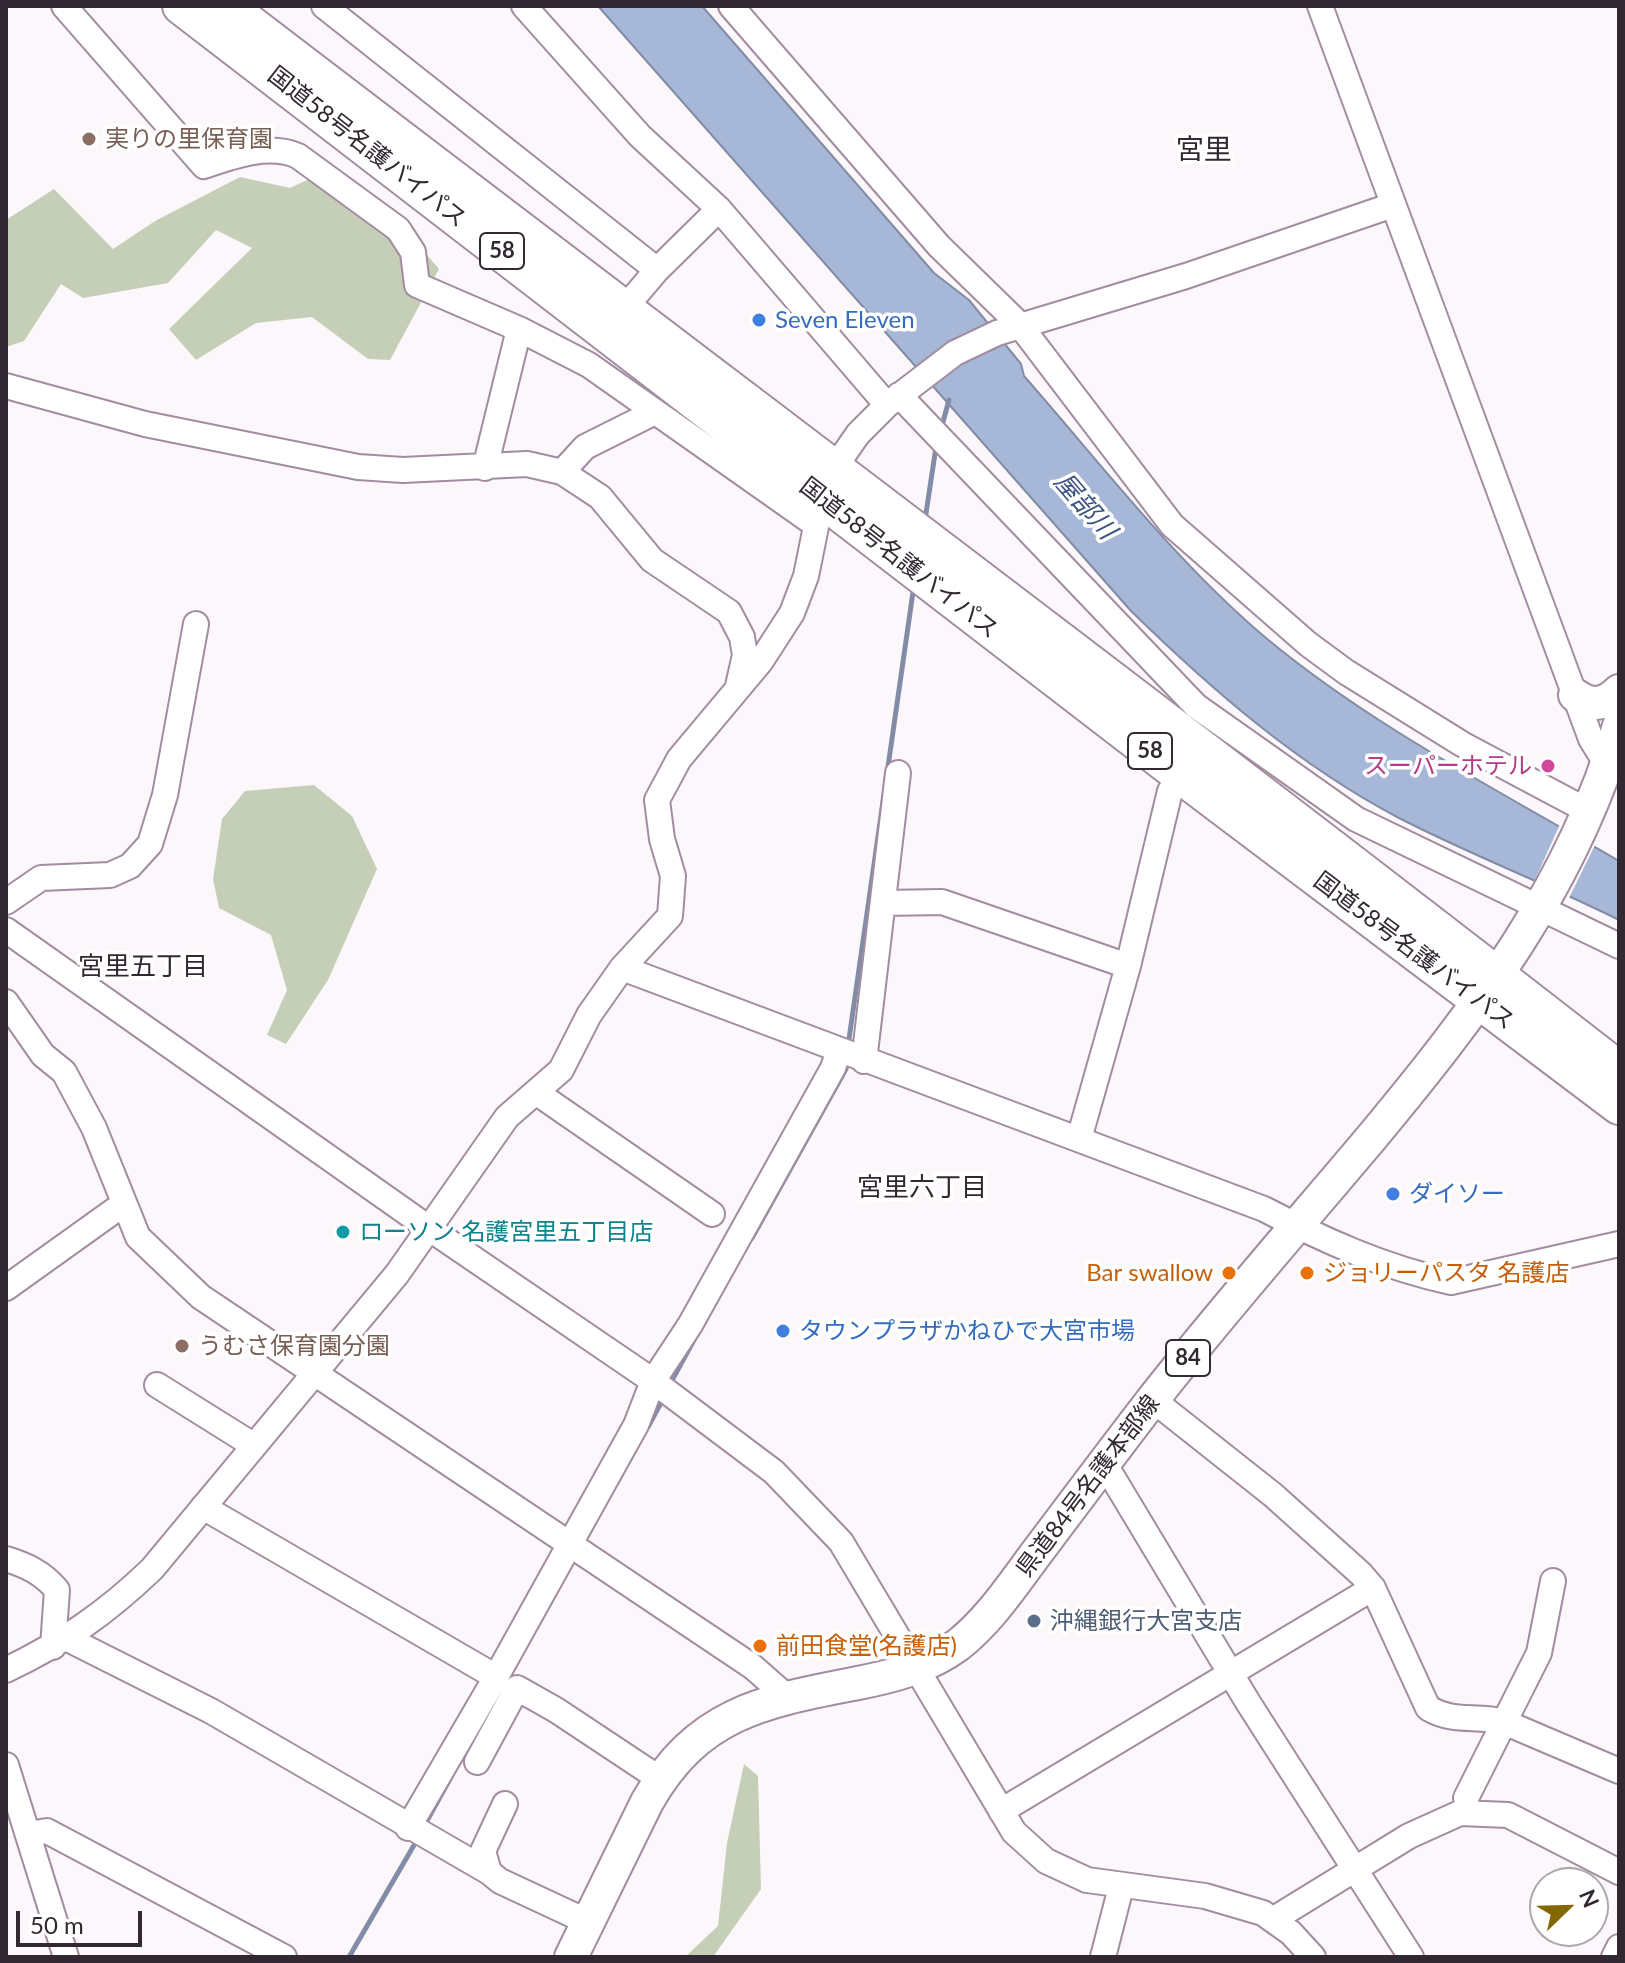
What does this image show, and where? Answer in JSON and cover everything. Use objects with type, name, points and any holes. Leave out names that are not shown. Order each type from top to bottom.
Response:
[{"type":"highway","name":"国道58号名護バイパス","points":[[181,6],[824,497],[1183,777],[1490,988],[1619,1070]]},
{"type":"highway","name":"国道58号名護バイパス","points":[[227,6],[623,310],[824,497],[1187,719],[1619,1106]]},
{"type":"main road","points":[[1575,695],[1586,703],[1597,703],[1610,700],[1619,691]]},
{"type":"main road","name":"県道84号名護本部線","points":[[571,1957],[660,1779],[685,1750],[720,1722],[749,1708],[787,1697],[878,1680],[916,1668],[953,1649],[978,1628],[1153,1400],[1490,988],[1545,904],[1586,815],[1613,766],[1619,726]]},
{"type":"street","points":[[64,6],[204,166],[283,149],[298,156],[398,229],[413,252],[417,285],[519,329],[589,365],[655,412],[824,497]]},
{"type":"street","points":[[324,6],[657,270]]},
{"type":"street","points":[[524,6],[640,136],[719,209],[901,394],[1187,719],[1356,819],[1545,904],[1619,946]]},
{"type":"street","points":[[731,6],[939,246],[1172,525],[1308,644],[1462,744],[1586,815]]},
{"type":"street","points":[[1320,6],[1591,739],[1613,766]]},
{"type":"street","points":[[6,1670],[60,1643],[111,1609],[142,1579],[316,1374],[430,1229],[507,1117],[561,1070],[589,1015],[622,968],[670,916],[674,901],[673,876],[662,839],[657,800],[679,759],[761,661],[792,613],[806,576],[824,497],[858,434],[901,394],[955,353],[1008,328],[1089,307],[1393,205]]},
{"type":"street","points":[[623,310],[657,270],[719,209]]},
{"type":"street","points":[[485,468],[519,329]]},
{"type":"street","points":[[6,386],[145,424],[358,467],[403,470],[527,464],[562,472],[600,497],[652,560],[729,612],[742,637],[745,655],[738,689]]},
{"type":"street","points":[[562,472],[585,447],[655,412]]},
{"type":"street","points":[[6,902],[41,878],[110,875],[130,866],[150,844],[165,795],[196,624]]},
{"type":"street","points":[[864,1061],[898,773]]},
{"type":"street","points":[[1079,1139],[1128,966],[1170,791],[1183,777]]},
{"type":"street","points":[[883,903],[942,902],[1128,966]]},
{"type":"street","points":[[6,930],[430,1229],[662,1387],[774,1472],[848,1538],[916,1668],[1001,1811],[1014,1832],[1046,1861],[1087,1880],[1205,1896],[1238,1904],[1274,1919],[1313,1957]]},
{"type":"street","points":[[622,968],[1264,1209],[1368,1256],[1451,1282],[1619,1244]]},
{"type":"street","points":[[6,1002],[43,1055],[64,1072],[94,1128],[122,1205],[138,1237],[201,1297],[753,1667],[787,1697]]},
{"type":"street","points":[[416,1832],[568,1545],[636,1425],[662,1387],[690,1325],[833,1068],[839,1050]]},
{"type":"street","points":[[537,1093],[712,1214]]},
{"type":"street","points":[[6,1288],[122,1205]]},
{"type":"street","points":[[157,1385],[253,1445]]},
{"type":"street","points":[[1153,1400],[1273,1495],[1373,1588],[1428,1708],[1446,1718],[1490,1718],[1504,1722],[1619,1771]]},
{"type":"street","points":[[1104,1463],[1231,1674],[1411,1957]]},
{"type":"street","points":[[203,1507],[496,1677]]},
{"type":"street","points":[[6,1559],[49,1579],[57,1590],[60,1643]]},
{"type":"street","points":[[1466,1798],[1539,1653],[1553,1581]]},
{"type":"street","points":[[1001,1811],[1373,1588]]},
{"type":"street","points":[[60,1643],[211,1711],[500,1881],[588,1922]]},
{"type":"street","points":[[477,1762],[517,1688],[660,1779]]},
{"type":"street","points":[[6,1765],[10,1790],[29,1834],[66,1957]]},
{"type":"street","points":[[489,1872],[483,1851],[505,1804]]},
{"type":"street","points":[[1274,1919],[1409,1836],[1460,1813],[1508,1815],[1619,1872]]},
{"type":"street","points":[[29,1834],[47,1831],[284,1957]]},
{"type":"street","points":[[1103,1957],[1121,1887]]},
{"type":"street","points":[[1614,1957],[1619,1947]]},
{"type":"green space","points":[[327,171],[388,210],[439,269],[390,360],[368,359],[312,317],[256,323],[196,360],[169,329],[252,248],[216,230],[168,283],[83,298],[61,284],[24,341],[6,347],[6,220],[54,189],[113,249],[155,221],[240,177],[290,188]]},
{"type":"green space","points":[[314,785],[352,816],[377,869],[328,980],[286,1044],[267,1035],[287,990],[271,935],[219,908],[213,879],[222,819],[245,791]]},
{"type":"green space","points":[[744,1764],[758,1776],[761,1889],[713,1957],[685,1957],[718,1926],[727,1843]]},
{"type":"water","name":"屋部川","points":[[598,6],[702,6],[934,273],[969,300],[1021,364],[1024,376],[1201,578],[1266,638],[1350,701],[1438,757],[1619,861],[1619,920],[1426,832],[1362,797],[1291,750],[1193,669],[1131,611]]},
{"type":"pier","points":[[1561,822],[1596,843],[1568,900],[1533,884]]},
{"type":"waterway","points":[[941,429],[949,400]]},
{"type":"waterway","points":[[925,520],[936,447]]},
{"type":"waterway","points":[[848,1046],[914,585]]},
{"type":"waterway","points":[[752,1238],[846,1069],[847,1060]]},
{"type":"waterway","points":[[670,1384],[694,1340]]},
{"type":"waterway","points":[[648,1427],[664,1397]]},
{"type":"waterway","points":[[423,1828],[451,1777]]},
{"type":"waterway","points":[[349,1957],[417,1840]]},
{"type":"place","name":"実りの里保育園","points":[[89,139]]},
{"type":"place","name":"Seven Eleven","points":[[759,320]]},
{"type":"place","name":"スーパーホテル","points":[[1548,766]]},
{"type":"place","name":"ダイソー","points":[[1393,1194]]},
{"type":"place","name":"ローソン 名護宮里五丁目店","points":[[343,1232]]},
{"type":"place","name":"Bar swallow","points":[[1229,1273]]},
{"type":"place","name":"ジョリーパスタ 名護店","points":[[1307,1273]]},
{"type":"place","name":"タウンプラザかねひで大宮市場","points":[[783,1331]]},
{"type":"place","name":"うむさ保育園分園","points":[[182,1346]]},
{"type":"place","name":"沖縄銀行大宮支店","points":[[1034,1621]]},
{"type":"place","name":"前田食堂(名護店)","points":[[760,1646]]},
{"type":"district","name":"宮里","points":[[1204,150]]},
{"type":"district","name":"宮里五丁目","points":[[143,967]]},
{"type":"district","name":"宮里六丁目","points":[[922,1188]]}]
